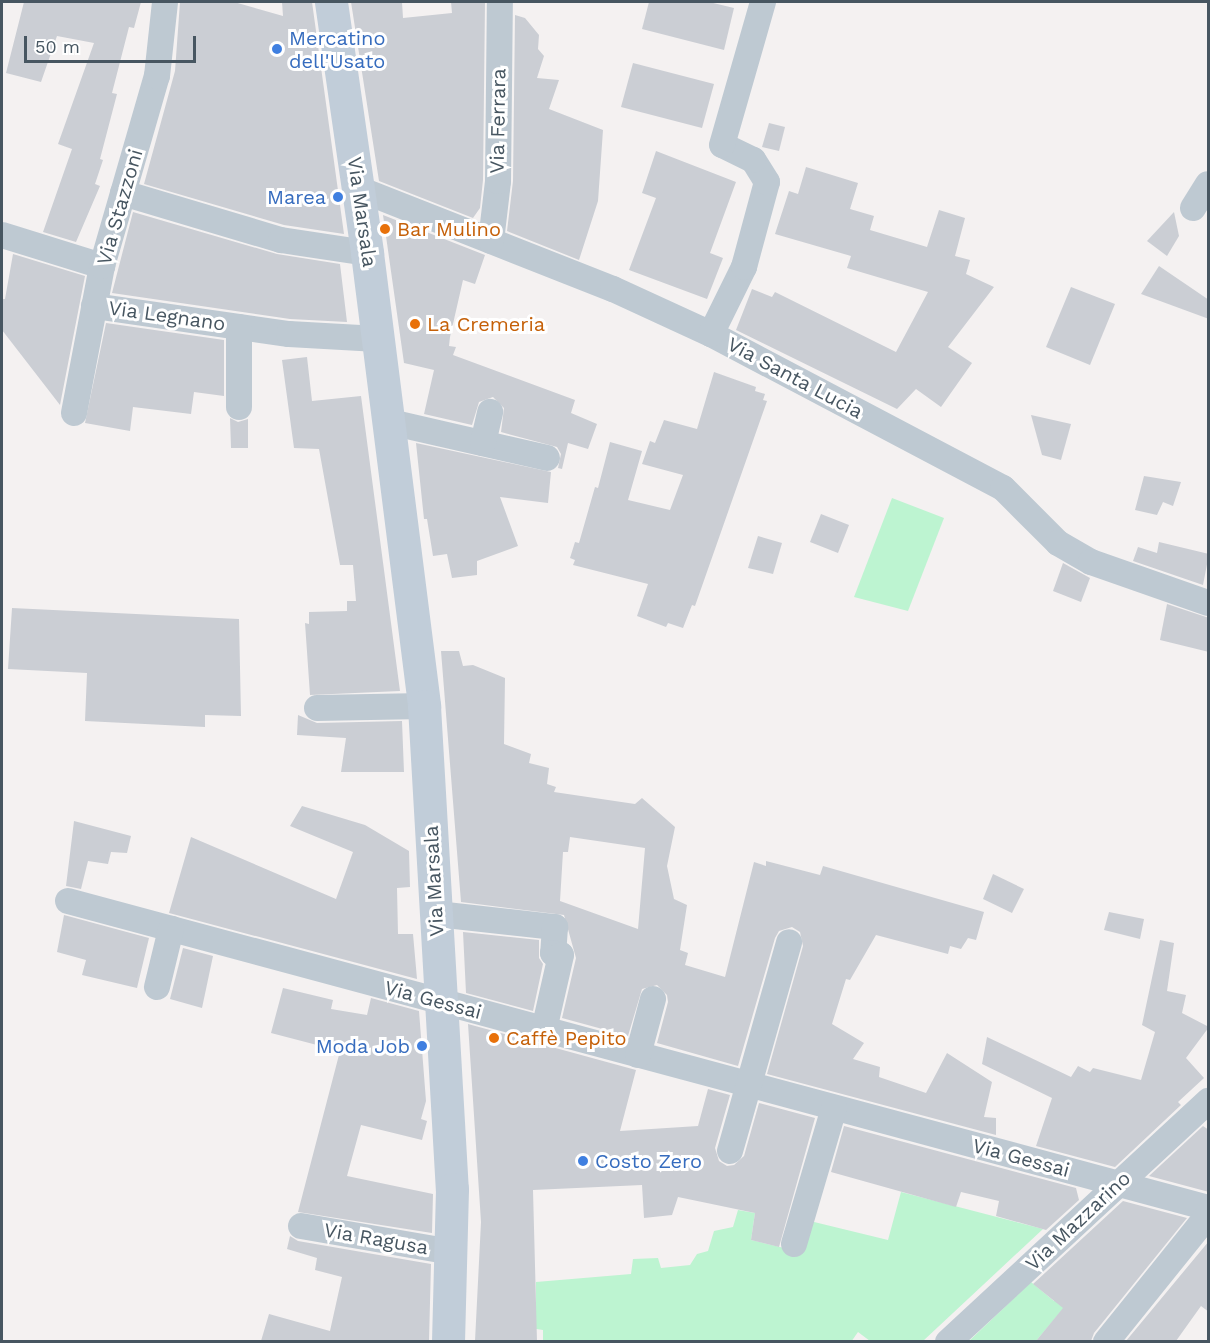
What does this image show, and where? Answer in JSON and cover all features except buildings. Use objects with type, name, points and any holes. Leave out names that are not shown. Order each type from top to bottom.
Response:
[{"type":"main road","name":"Via Marsala","points":[[331,2],[368,253],[424,706],[437,914],[439,1002],[452,1189],[448,1341]]},
{"type":"street","name":"Via Stazzoni","points":[[74,413],[102,266],[157,76],[165,2]]},
{"type":"street","name":"Via Ferrara","points":[[491,241],[498,181],[500,2]]},
{"type":"street","points":[[711,334],[744,267],[767,182],[753,160],[722,145],[763,2]]},
{"type":"street","points":[[1193,207],[1209,184]]},
{"type":"street","name":"Via Santa Lucia","points":[[359,189],[614,289],[711,334],[1003,488],[1058,543],[1091,562],[1209,603]]},
{"type":"street","points":[[123,193],[281,240],[368,253]]},
{"type":"street","points":[[2,235],[102,266]]},
{"type":"street","name":"Via Legnano","points":[[94,306],[289,334],[378,339]]},
{"type":"street","name":"Via Legnano","points":[[239,327],[239,407]]},
{"type":"street","points":[[483,443],[490,412]]},
{"type":"street","points":[[390,422],[547,458]]},
{"type":"street","points":[[317,708],[424,706]]},
{"type":"street","name":"Via Gessai","points":[[68,901],[1209,1208]]},
{"type":"street","points":[[437,914],[555,927],[553,953],[561,955],[544,1030]]},
{"type":"street","points":[[157,987],[171,929]]},
{"type":"street","points":[[730,1151],[789,942]]},
{"type":"street","points":[[638,1055],[653,999]]},
{"type":"street","name":"Via Mazzarino","points":[[948,1341],[1209,1101]]},
{"type":"street","points":[[794,1244],[834,1108]]},
{"type":"street","points":[[1106,1341],[1209,1215]]},
{"type":"street","name":"Via Ragusa","points":[[301,1226],[452,1252]]},
{"type":"green space","points":[[892,498],[944,518],[908,611],[854,597]]},
{"type":"green space","points":[[901,1192],[1043,1229],[923,1341],[870,1341],[858,1332],[851,1342],[543,1342],[543,1330],[530,1328],[536,1311],[536,1282],[631,1274],[633,1259],[658,1258],[661,1268],[690,1265],[697,1254],[708,1251],[714,1231],[733,1227],[738,1210],[755,1213],[751,1240],[801,1252],[810,1221],[888,1240]]},
{"type":"green space","points":[[1031,1282],[1054,1301],[1060,1298],[1067,1304],[1036,1341],[968,1342]]},
{"type":"place","name":"Mercatino dell'Usato","points":[[277,49]]},
{"type":"place","name":"Marea","points":[[338,197]]},
{"type":"place","name":"Bar Mulino","points":[[385,229]]},
{"type":"place","name":"La Cremeria","points":[[415,324]]},
{"type":"place","name":"Caffè Pepito","points":[[494,1038]]},
{"type":"place","name":"Moda Job","points":[[422,1046]]},
{"type":"place","name":"Costo Zero","points":[[583,1161]]}]
